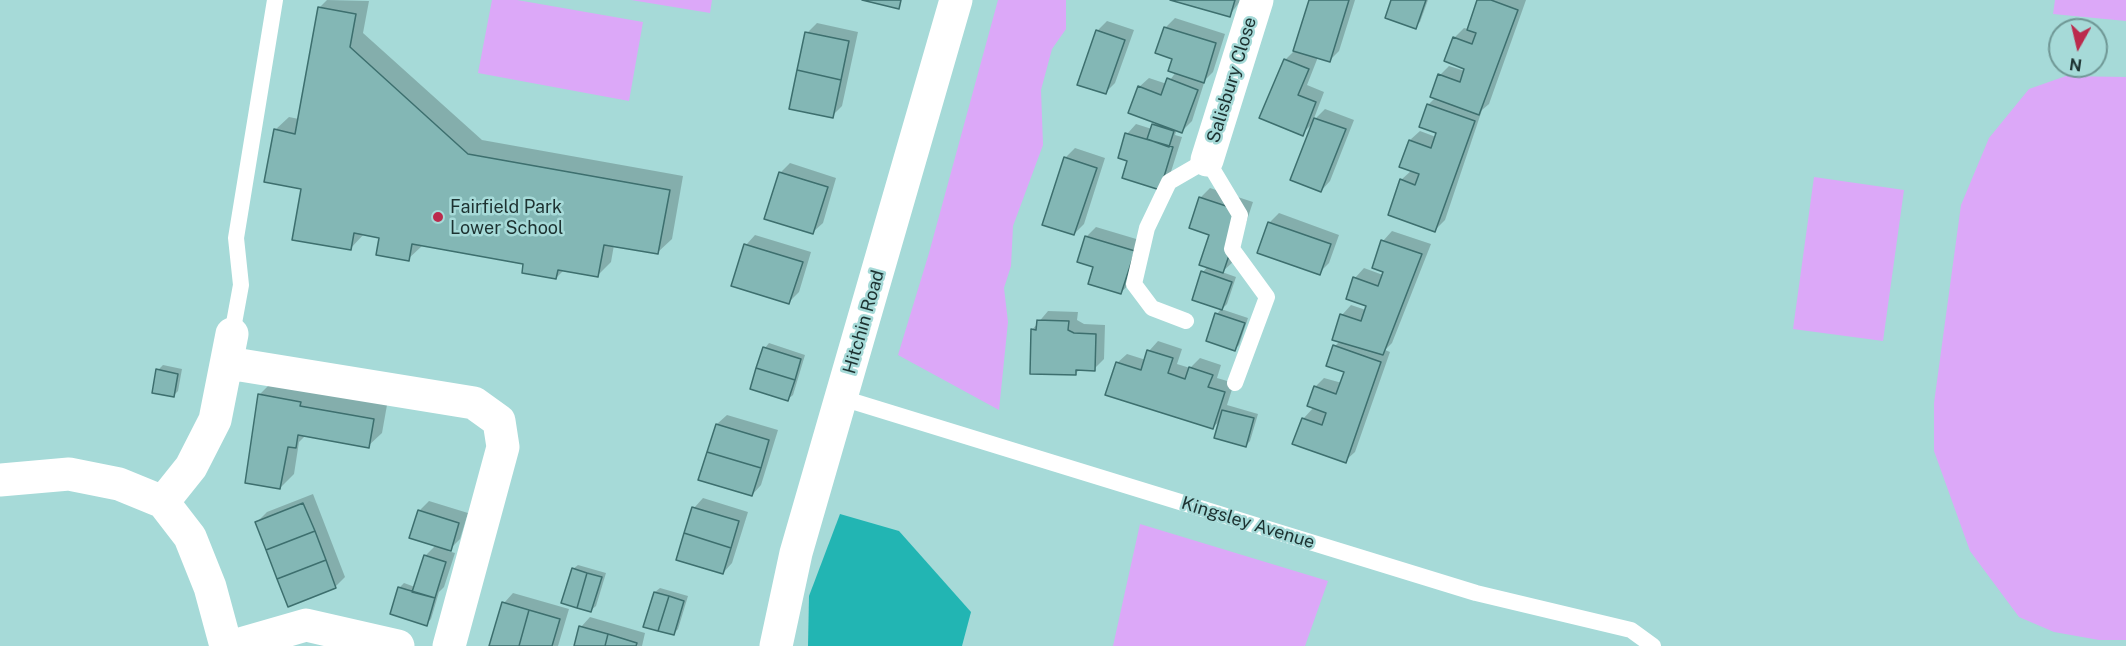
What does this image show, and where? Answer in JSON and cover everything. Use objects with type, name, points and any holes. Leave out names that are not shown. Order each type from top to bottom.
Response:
[{"type":"street","name":"Hitchin Road","points":[[776,646],[796,553],[956,0]]},
{"type":"street","name":"Salisbury Close","points":[[1207,160],[1257,0]]},
{"type":"street","points":[[163,502],[190,467],[215,420],[230,348],[474,404],[499,421],[503,447],[449,646]]},
{"type":"street","points":[[0,480],[69,474],[118,484],[163,502],[190,537],[210,587],[226,646]]},
{"type":"street","points":[[232,646],[306,625],[398,646]]},
{"type":"lane","points":[[230,348],[242,285],[236,238],[275,0]]},
{"type":"lane","points":[[1186,321],[1152,308],[1134,284],[1147,228],[1169,182],[1207,160],[1240,215],[1232,249],[1267,297],[1235,382]]},
{"type":"lane","name":"Kingsley Avenue","points":[[842,398],[1653,646]]},
{"type":"shaded area","points":[[492,0],[517,0],[643,22],[629,101],[478,73]]},
{"type":"shaded area","points":[[631,0],[712,0],[710,13]]},
{"type":"shaded area","points":[[998,0],[1066,0],[1066,29],[1052,49],[1041,90],[1043,145],[1013,226],[1011,266],[1004,288],[1008,322],[999,410],[898,355],[929,253]]},
{"type":"shaded area","points":[[2055,0],[2126,0],[2126,21],[2053,14]]},
{"type":"shaded area","points":[[2126,77],[2126,640],[2099,640],[2054,632],[2019,617],[1970,551],[1934,451],[1934,403],[1961,205],[1989,138],[2029,89],[2060,78]]},
{"type":"shaded area","points":[[1814,177],[1904,190],[1883,341],[1793,329]]},
{"type":"shaded area","points":[[1140,524],[1328,581],[1305,646],[1113,646]]},
{"type":"water","points":[[840,514],[899,531],[971,612],[962,646],[808,646],[809,596]]},
{"type":"building","points":[[862,0],[901,0],[899,9]]},
{"type":"building","points":[[1170,0],[1235,0],[1230,17]]},
{"type":"building","points":[[1309,0],[1349,0],[1330,62],[1293,51]]},
{"type":"building","points":[[1391,0],[1426,0],[1416,29],[1385,18]]},
{"type":"building","points":[[1477,0],[1491,0],[1518,10],[1479,115],[1430,97],[1438,74],[1460,82],[1464,69],[1444,61],[1453,37],[1472,44],[1476,33],[1467,30]]},
{"type":"building","points":[[318,7],[356,14],[350,47],[468,154],[670,190],[658,254],[604,245],[598,277],[558,270],[556,279],[522,273],[523,264],[412,244],[409,261],[376,255],[379,238],[354,233],[351,250],[292,240],[301,189],[264,182],[274,129],[295,134]]},
{"type":"building","points":[[1164,27],[1216,43],[1204,83],[1168,71],[1172,59],[1155,53]]},
{"type":"building","points":[[1096,30],[1125,40],[1106,94],[1077,85]]},
{"type":"building","points":[[805,32],[849,41],[841,80],[797,70]]},
{"type":"building","points":[[1284,59],[1309,69],[1298,95],[1316,102],[1303,136],[1259,118]]},
{"type":"building","points":[[797,70],[841,80],[833,118],[789,109]]},
{"type":"building","points":[[1167,78],[1198,90],[1182,133],[1128,113],[1138,86],[1161,95]]},
{"type":"building","points":[[1427,104],[1475,121],[1435,232],[1388,215],[1400,179],[1415,185],[1419,174],[1399,167],[1409,140],[1431,148],[1436,133],[1419,127]]},
{"type":"building","points":[[1314,118],[1346,129],[1321,192],[1290,180]]},
{"type":"building","points":[[1152,124],[1174,131],[1169,147],[1147,139]]},
{"type":"building","points":[[1125,133],[1173,147],[1160,190],[1122,178],[1127,161],[1118,158]]},
{"type":"building","points":[[1064,157],[1097,168],[1074,235],[1042,225]]},
{"type":"building","points":[[779,172],[828,187],[813,234],[764,219]]},
{"type":"building","points":[[1199,197],[1244,212],[1223,273],[1199,265],[1209,235],[1189,228]]},
{"type":"building","points":[[1268,222],[1331,244],[1320,275],[1257,253]]},
{"type":"building","points":[[1085,236],[1135,251],[1121,294],[1088,284],[1093,267],[1077,262]]},
{"type":"building","points":[[1381,240],[1422,254],[1383,355],[1332,340],[1340,314],[1361,321],[1366,306],[1346,299],[1353,277],[1378,286],[1383,272],[1372,268]]},
{"type":"building","points":[[744,244],[803,262],[789,304],[731,286]]},
{"type":"building","points":[[1201,271],[1232,282],[1222,310],[1192,300]]},
{"type":"building","points":[[1215,313],[1245,323],[1235,351],[1206,341]]},
{"type":"building","points":[[1037,320],[1069,321],[1068,330],[1074,333],[1096,334],[1095,371],[1076,370],[1076,375],[1030,374],[1031,329],[1036,330]]},
{"type":"building","points":[[1333,345],[1381,362],[1346,463],[1292,444],[1302,418],[1322,425],[1326,413],[1307,406],[1314,386],[1336,394],[1344,372],[1326,366]]},
{"type":"building","points":[[763,347],[801,359],[795,380],[756,368]]},
{"type":"building","points":[[1147,350],[1173,358],[1168,373],[1185,379],[1189,367],[1213,375],[1208,387],[1225,392],[1213,429],[1105,395],[1116,362],[1141,370]]},
{"type":"building","points":[[756,368],[795,380],[788,401],[750,389]]},
{"type":"building","points":[[156,369],[178,374],[174,397],[152,393]]},
{"type":"building","points":[[258,394],[301,402],[300,406],[374,419],[369,448],[298,435],[296,448],[288,447],[280,489],[245,483]]},
{"type":"building","points":[[1222,410],[1254,418],[1246,447],[1214,438]]},
{"type":"building","points":[[716,424],[769,440],[761,468],[707,452]]},
{"type":"building","points":[[707,452],[761,468],[752,496],[698,480]]},
{"type":"building","points":[[303,503],[315,531],[266,550],[255,522]]},
{"type":"building","points":[[692,507],[739,521],[731,548],[684,533]]},
{"type":"building","points":[[418,510],[459,523],[451,551],[409,538]]},
{"type":"building","points":[[315,531],[326,560],[277,579],[266,550]]},
{"type":"building","points":[[684,533],[731,548],[723,574],[676,560]]},
{"type":"building","points":[[424,555],[446,562],[435,598],[412,592]]},
{"type":"building","points":[[326,560],[336,588],[288,607],[277,579]]},
{"type":"building","points":[[572,568],[587,573],[577,608],[561,603]]},
{"type":"building","points":[[587,573],[602,577],[591,612],[577,608]]},
{"type":"building","points":[[398,587],[435,598],[427,626],[390,614]]},
{"type":"building","points":[[654,592],[669,596],[658,631],[643,627]]},
{"type":"building","points":[[669,596],[684,601],[674,635],[658,631]]},
{"type":"building","points":[[502,602],[529,610],[519,646],[489,646]]},
{"type":"building","points":[[529,610],[560,619],[552,646],[519,646]]},
{"type":"building","points":[[579,626],[608,634],[605,646],[574,646]]},
{"type":"building","points":[[608,634],[637,643],[636,646],[605,646]]},
{"type":"place","name":"Fairfield Park Lower School","points":[[438,217]]}]
